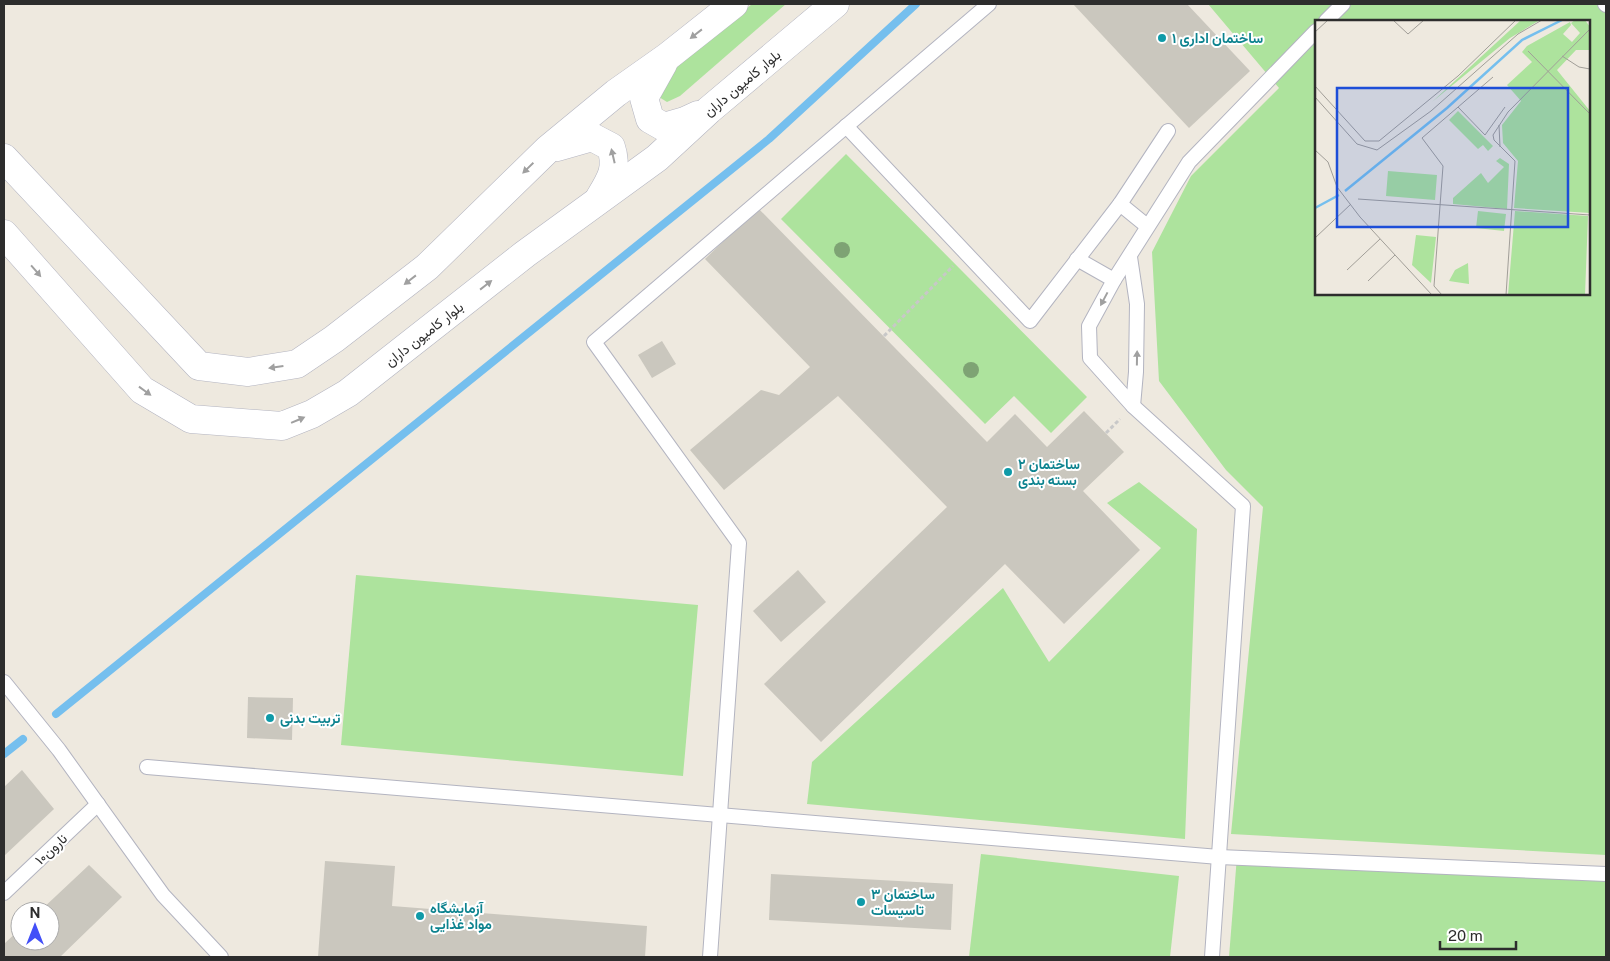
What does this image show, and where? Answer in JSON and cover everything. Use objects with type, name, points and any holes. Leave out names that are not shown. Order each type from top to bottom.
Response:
[{"type":"main road","points":[[4,158],[199,366],[248,372],[297,364],[334,339],[427,267],[548,149],[616,94],[734,4]]},
{"type":"main road","name":"بلوار کامیون داران","points":[[4,234],[142,390],[191,419],[282,426],[312,414],[348,393],[598,200],[657,158],[708,110],[835,4]]},
{"type":"main road","points":[[667,56],[644,98],[650,118],[664,127],[685,122],[708,110]]},
{"type":"main road","points":[[548,149],[592,137],[611,147],[616,161],[613,175],[598,200]]},
{"type":"lane","points":[[710,957],[739,543],[594,342],[989,4]]},
{"type":"lane","points":[[1327,20],[1343,4]]},
{"type":"lane","points":[[1212,957],[1243,506],[1133,406],[1090,358],[1089,326],[1114,280],[1189,162],[1315,32]]},
{"type":"lane","points":[[846,126],[1030,321],[1120,204],[1168,131]]},
{"type":"lane","points":[[1120,204],[1147,226]]},
{"type":"lane","points":[[1130,257],[1137,304],[1136,372],[1133,406]]},
{"type":"lane","points":[[1077,259],[1114,280]]},
{"type":"lane","points":[[4,682],[59,750],[163,895],[221,957]]},
{"type":"lane","points":[[147,767],[1219,857],[1606,874]]},
{"type":"lane","name":"نارون۱۰","points":[[4,893],[98,804]]},
{"type":"path","points":[[884,336],[966,254]]},
{"type":"green space","points":[[752,4],[786,4],[680,96],[667,102],[659,97],[674,69]]},
{"type":"green space","points":[[1208,4],[1606,4],[1606,855],[1231,834],[1263,507],[1226,470],[1159,381],[1152,252],[1191,176],[1279,88]]},
{"type":"green space","points":[[846,154],[1087,397],[1051,433],[1014,396],[985,424],[781,219]]},
{"type":"green space","points":[[1139,482],[1197,529],[1185,839],[807,804],[812,762],[1003,588],[1049,662],[1161,548],[1107,503]]},
{"type":"green space","points":[[356,575],[698,605],[683,776],[341,745]]},
{"type":"green space","points":[[981,854],[1179,876],[1170,957],[969,957]]},
{"type":"green space","points":[[1237,856],[1606,878],[1606,957],[1229,957]]},
{"type":"building","name":"۱ ساختمان اداری","points":[[1073,4],[1187,4],[1250,71],[1189,128]]},
{"type":"building","name":"۲ ساختمان بسته بندی","points":[[758,208],[987,442],[1015,414],[1047,447],[1084,411],[1124,452],[1083,491],[1140,550],[1064,624],[1005,564],[821,742],[764,684],[947,507],[838,396],[724,490],[690,450],[761,390],[779,395],[810,367],[705,259]]},
{"type":"building","points":[[662,341],[676,364],[652,378],[638,355]]},
{"type":"building","points":[[798,570],[826,602],[781,642],[753,611]]},
{"type":"building","name":"تربیت بدنی","points":[[248,697],[293,698],[292,740],[247,738]]},
{"type":"building","points":[[22,770],[54,809],[4,856],[4,787]]},
{"type":"building","name":"آزمایشگاه مواد غذایی","points":[[325,861],[395,866],[392,906],[647,926],[645,957],[318,957]]},
{"type":"building","points":[[89,865],[122,897],[60,957],[4,957],[4,944],[10,938],[10,951],[60,951],[60,901],[51,901]]},
{"type":"building","name":"۳ ساختمان تاسیسات","points":[[771,874],[953,884],[951,930],[769,920]]},
{"type":"waterway","points":[[56,714],[769,139],[916,4]]},
{"type":"waterway","points":[[4,754],[23,739]]},
{"type":"place","name":"۱ ساختمان اداری","points":[[1162,38]]},
{"type":"place","name":"۲ ساختمان بسته بندی","points":[[1008,472]]},
{"type":"place","name":"تربیت بدنی","points":[[270,718]]},
{"type":"place","name":"۳ ساختمان تاسیسات","points":[[861,902]]},
{"type":"place","name":"آزمایشگاه مواد غذایی","points":[[420,916]]}]
